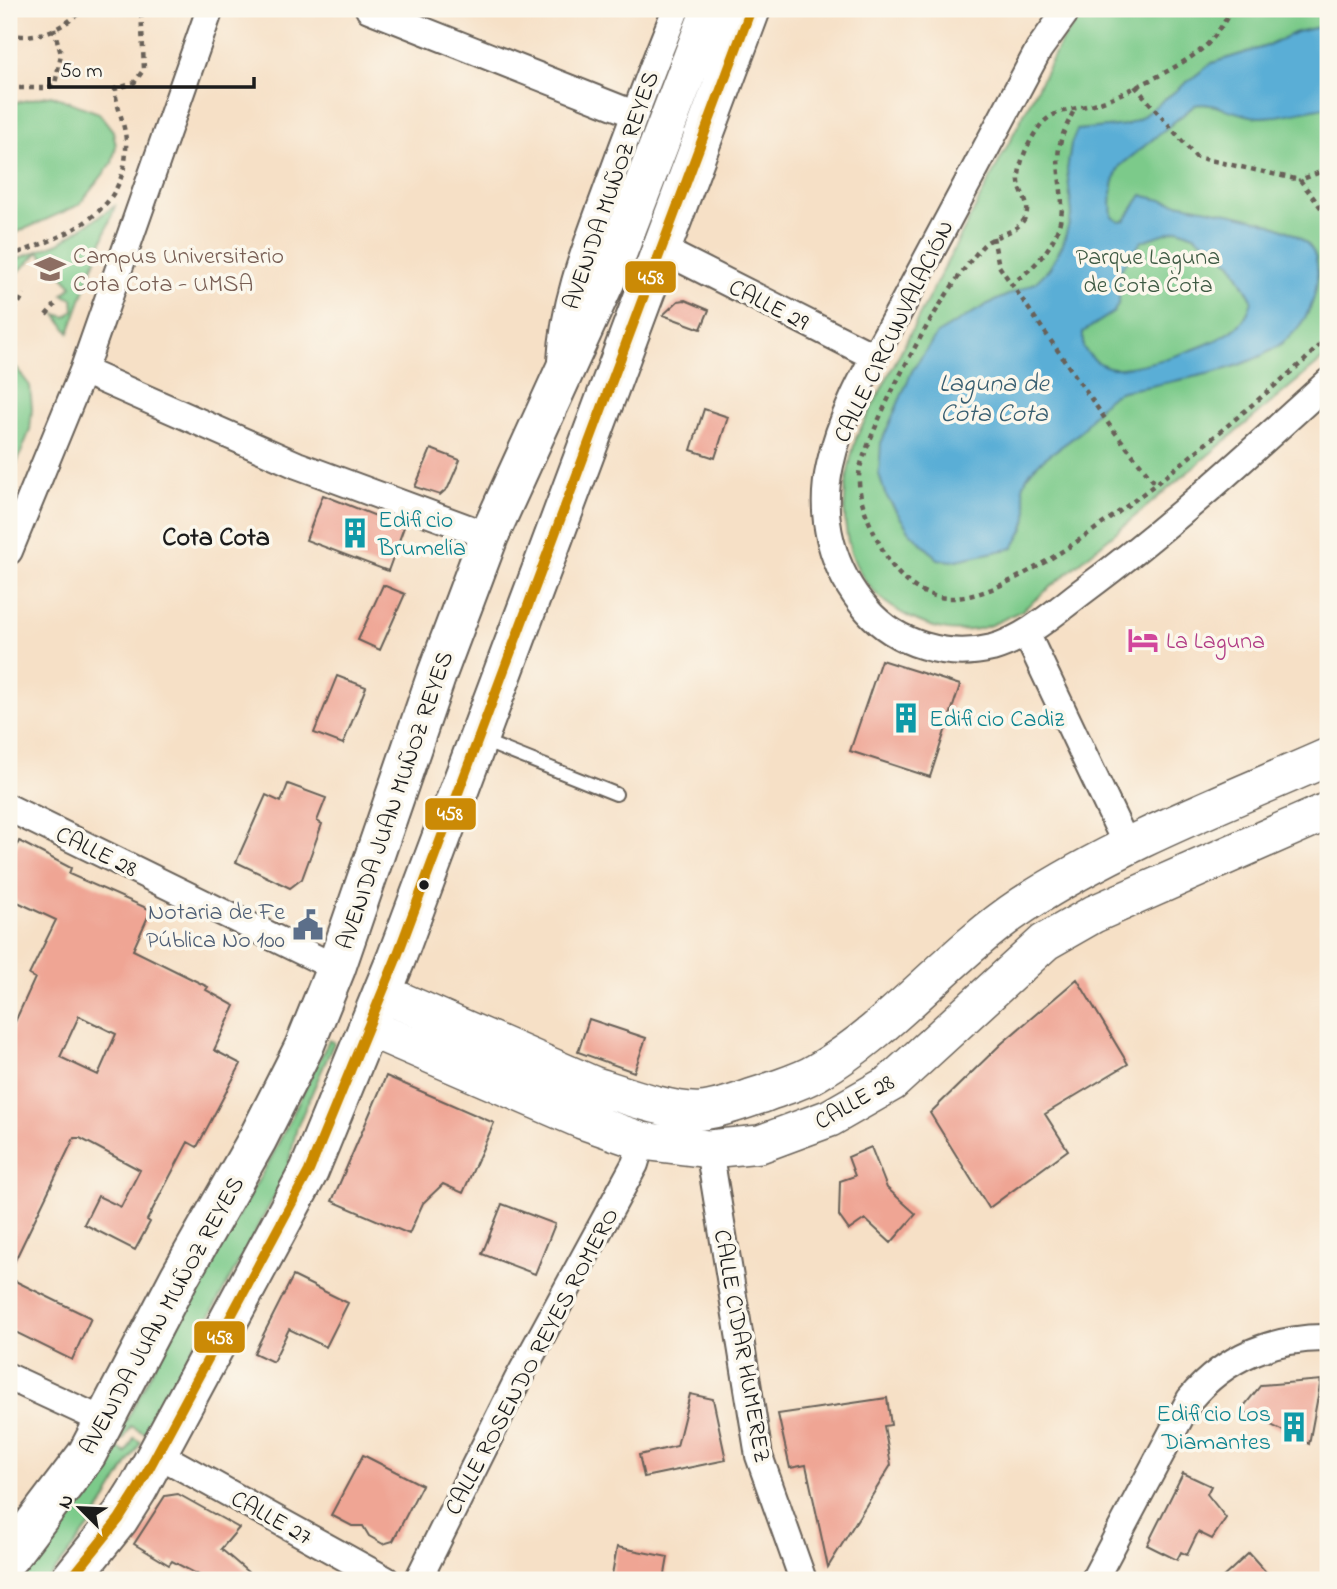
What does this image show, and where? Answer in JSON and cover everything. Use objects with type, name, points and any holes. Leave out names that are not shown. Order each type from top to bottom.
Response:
[{"type":"main road","name":"AVENIDA JUAN MUÑOZ REYES","points":[[9,1557],[87,1454],[263,1129],[304,1047],[336,968],[433,687],[489,536],[614,262],[711,9]]},
{"type":"main road","points":[[70,1580],[119,1519],[158,1454],[309,1171],[382,993],[479,739],[751,9]]},
{"type":"main road","name":"CALLE 28","points":[[382,993],[593,1085],[651,1103],[700,1111],[737,1103],[815,1074],[868,1038],[972,943],[1022,906],[1126,844],[1328,757]]},
{"type":"main road","name":"CALLE 28","points":[[367,1027],[582,1120],[642,1141],[709,1149],[760,1144],[796,1133],[830,1118],[891,1083],[1045,942],[1094,914],[1328,811]]},
{"type":"main road","points":[[1072,876],[1094,914]]},
{"type":"main road","points":[[336,968],[382,993]]},
{"type":"main road","points":[[336,968],[346,1005],[367,1027]]},
{"type":"main road","points":[[642,1141],[651,1103]]},
{"type":"main road","points":[[700,1111],[709,1149]]},
{"type":"street","points":[[9,551],[83,371],[210,9]]},
{"type":"street","points":[[369,9],[634,114]]},
{"type":"street","name":"AVENIDA MUÑOZ REYES","points":[[561,375],[563,329],[572,286],[634,114],[676,9]]},
{"type":"street","name":"CALLE CIRCUNVALACIÓN","points":[[1068,9],[1039,49],[875,358],[844,423],[826,483],[825,506],[835,563],[868,612],[901,638],[930,648],[991,648],[1026,633],[1153,539],[1328,382]]},
{"type":"street","name":"CALLE 29","points":[[663,250],[875,358]]},
{"type":"street","points":[[83,371],[297,465],[489,536]]},
{"type":"street","points":[[1026,633],[1126,844]]},
{"type":"street","name":"CALLE 28","points":[[9,808],[336,968]]},
{"type":"street","name":"CALLE ROSENDO REYES ROMERO","points":[[418,1580],[517,1381],[635,1164],[642,1141]]},
{"type":"street","name":"CALLE CIDAR HUMEREZ","points":[[709,1149],[759,1456],[803,1580]]},
{"type":"street","points":[[1094,1580],[1190,1399],[1208,1377],[1263,1347],[1311,1338],[1328,1338]]},
{"type":"street","points":[[9,1377],[104,1421]]},
{"type":"street","name":"CALLE 27","points":[[158,1454],[386,1580]]},
{"type":"lane","points":[[479,739],[616,794]]},
{"type":"path","points":[[9,35],[26,37],[54,29],[71,20],[83,9]]},
{"type":"path","points":[[9,256],[64,234],[97,214],[110,201],[119,178],[126,140],[115,89],[134,83],[144,69],[141,9]]},
{"type":"path","points":[[1231,9],[1203,49],[1100,102],[1075,107],[1046,118],[1035,132],[1021,164],[1019,185],[1028,209],[1025,218],[1011,232],[993,237],[982,246],[942,303],[887,404],[860,465],[859,485],[866,513],[897,576],[922,591],[949,599],[977,595],[1026,571],[1101,526],[1320,347],[1328,336]]},
{"type":"path","points":[[9,88],[48,88],[54,84],[61,54],[54,29]]},
{"type":"path","points":[[1135,86],[1196,157],[1300,180],[1328,169]]},
{"type":"path","points":[[1018,279],[1038,264],[1050,247],[1057,228],[1062,208],[1059,148],[1075,107]]},
{"type":"path","points":[[1300,180],[1328,217]]},
{"type":"path","points":[[993,237],[999,266],[1110,426],[1155,483]]},
{"type":"path","points":[[9,320],[24,294]]},
{"type":"path","points":[[46,315],[55,305]]},
{"type":"green space","name":"Parque Laguna de Cota Cota","points":[[1087,9],[1328,9],[1328,355],[1023,610],[978,629],[941,629],[907,616],[884,601],[866,582],[854,562],[847,539],[845,514],[850,463],[856,438],[1061,42]]},
{"type":"green space","points":[[51,95],[99,113],[113,131],[116,146],[112,163],[79,205],[9,236],[9,104]]},
{"type":"green space","points":[[115,206],[69,333],[56,314],[66,317],[74,310],[73,299],[63,295],[72,286],[39,252],[9,281],[9,262],[59,243]]},
{"type":"green space","points":[[9,358],[30,386],[32,409],[30,430],[9,483]]},
{"type":"green space","points":[[329,1040],[334,1042],[297,1127],[286,1175],[146,1434],[131,1426],[123,1440],[117,1438],[192,1296],[271,1158]]},
{"type":"green space","points":[[134,1438],[141,1442],[92,1523],[54,1572],[47,1580],[17,1580],[86,1490],[113,1445],[126,1453]]},
{"type":"water","name":"Laguna de Cota Cota","points":[[1328,25],[1328,107],[1258,117],[1210,105],[1195,105],[1120,166],[1113,184],[1111,210],[1112,216],[1119,221],[1125,220],[1142,195],[1257,220],[1298,236],[1314,252],[1317,262],[1316,289],[1308,314],[1294,333],[1253,360],[1204,375],[1126,390],[1110,397],[1079,433],[1031,471],[1023,488],[1027,520],[1013,548],[952,561],[938,559],[910,532],[885,494],[879,474],[881,443],[912,371],[937,334],[988,304],[1035,283],[1049,269],[1063,244],[1072,213],[1067,170],[1071,144],[1077,130],[1126,125],[1139,119],[1212,63],[1270,45],[1296,32]],"holes":[[[1178,229],[1194,235],[1232,263],[1252,300],[1240,324],[1231,332],[1200,347],[1161,360],[1114,368],[1100,364],[1092,358],[1083,347],[1083,332],[1114,312],[1119,302],[1120,270],[1142,241]]]},
{"type":"building","points":[[685,300],[709,310],[701,329],[663,315],[678,301]]},
{"type":"building","points":[[704,409],[728,417],[715,458],[691,450]]},
{"type":"building","points":[[431,449],[460,460],[448,488],[440,495],[415,487]]},
{"type":"building","name":"Edificio Brumelia","points":[[323,495],[404,527],[388,571],[306,540]]},
{"type":"building","points":[[383,585],[405,594],[380,650],[358,640]]},
{"type":"building","name":"Edificio Cadiz","points":[[881,660],[960,685],[930,777],[850,751]]},
{"type":"building","points":[[337,676],[366,687],[343,744],[314,733]]},
{"type":"building","points":[[288,784],[326,798],[317,821],[322,824],[302,879],[290,888],[236,862],[266,795],[281,802]]},
{"type":"building","points":[[19,841],[71,868],[69,874],[151,910],[133,950],[208,987],[206,990],[235,1006],[214,1050],[241,1064],[197,1147],[188,1142],[147,1220],[150,1222],[135,1250],[84,1224],[98,1196],[121,1207],[140,1170],[80,1138],[74,1138],[9,1273],[9,1035],[35,978],[29,975],[56,920],[9,898],[9,863]],"holes":[[[79,1016],[116,1034],[98,1075],[60,1057]]]},
{"type":"building","points":[[1077,979],[1128,1064],[1045,1114],[1068,1150],[989,1208],[930,1113],[1001,1044]]},
{"type":"building","points":[[589,1019],[646,1038],[634,1072],[578,1052]]},
{"type":"building","points":[[386,1076],[494,1123],[463,1193],[443,1184],[423,1203],[409,1234],[332,1201]]},
{"type":"building","points":[[871,1147],[887,1188],[916,1214],[891,1243],[865,1219],[849,1230],[839,1216],[840,1181],[855,1176],[848,1157]]},
{"type":"building","points":[[502,1204],[555,1224],[535,1274],[482,1254]]},
{"type":"building","points":[[293,1276],[348,1303],[326,1347],[289,1329],[273,1362],[254,1353]]},
{"type":"building","points":[[9,1278],[91,1318],[72,1360],[9,1329]]},
{"type":"building","name":"Edificio Los Diamantes","points":[[1321,1380],[1309,1444],[1241,1410],[1261,1385]]},
{"type":"building","points":[[690,1394],[713,1399],[726,1460],[644,1477],[639,1455],[677,1446]]},
{"type":"building","points":[[887,1398],[891,1425],[884,1426],[891,1465],[828,1567],[806,1465],[790,1468],[778,1414]]},
{"type":"building","points":[[363,1455],[422,1485],[393,1541],[383,1544],[369,1536],[363,1526],[352,1526],[331,1515]]},
{"type":"building","points":[[1183,1473],[1211,1486],[1207,1494],[1226,1518],[1212,1539],[1198,1532],[1187,1555],[1181,1552],[1177,1560],[1147,1545]]},
{"type":"building","points":[[178,1494],[239,1528],[221,1549],[257,1580],[208,1580],[172,1561],[169,1565],[134,1544],[165,1496]]},
{"type":"building","points":[[617,1547],[668,1557],[664,1580],[611,1580]]},
{"type":"building","points":[[1249,1553],[1273,1580],[1220,1580]]},
{"type":"transit line","name":"458","points":[[70,1580],[119,1519],[138,1489],[309,1171],[396,959],[751,9]]},
{"type":"place","name":"Campus Universitario Cota Cota - UMSA","points":[[50,269]]},
{"type":"place","name":"Edificio Brumelia","points":[[355,533]]},
{"type":"place","name":"La Laguna","points":[[1143,640]]},
{"type":"place","name":"Edificio Cadiz","points":[[906,718]]},
{"type":"place","name":"Notaria de Fe Pública No 100","points":[[308,925]]},
{"type":"place","name":"Edificio Los Diamantes","points":[[1294,1427]]},
{"type":"district","name":"Cota Cota","points":[[216,536]]}]
